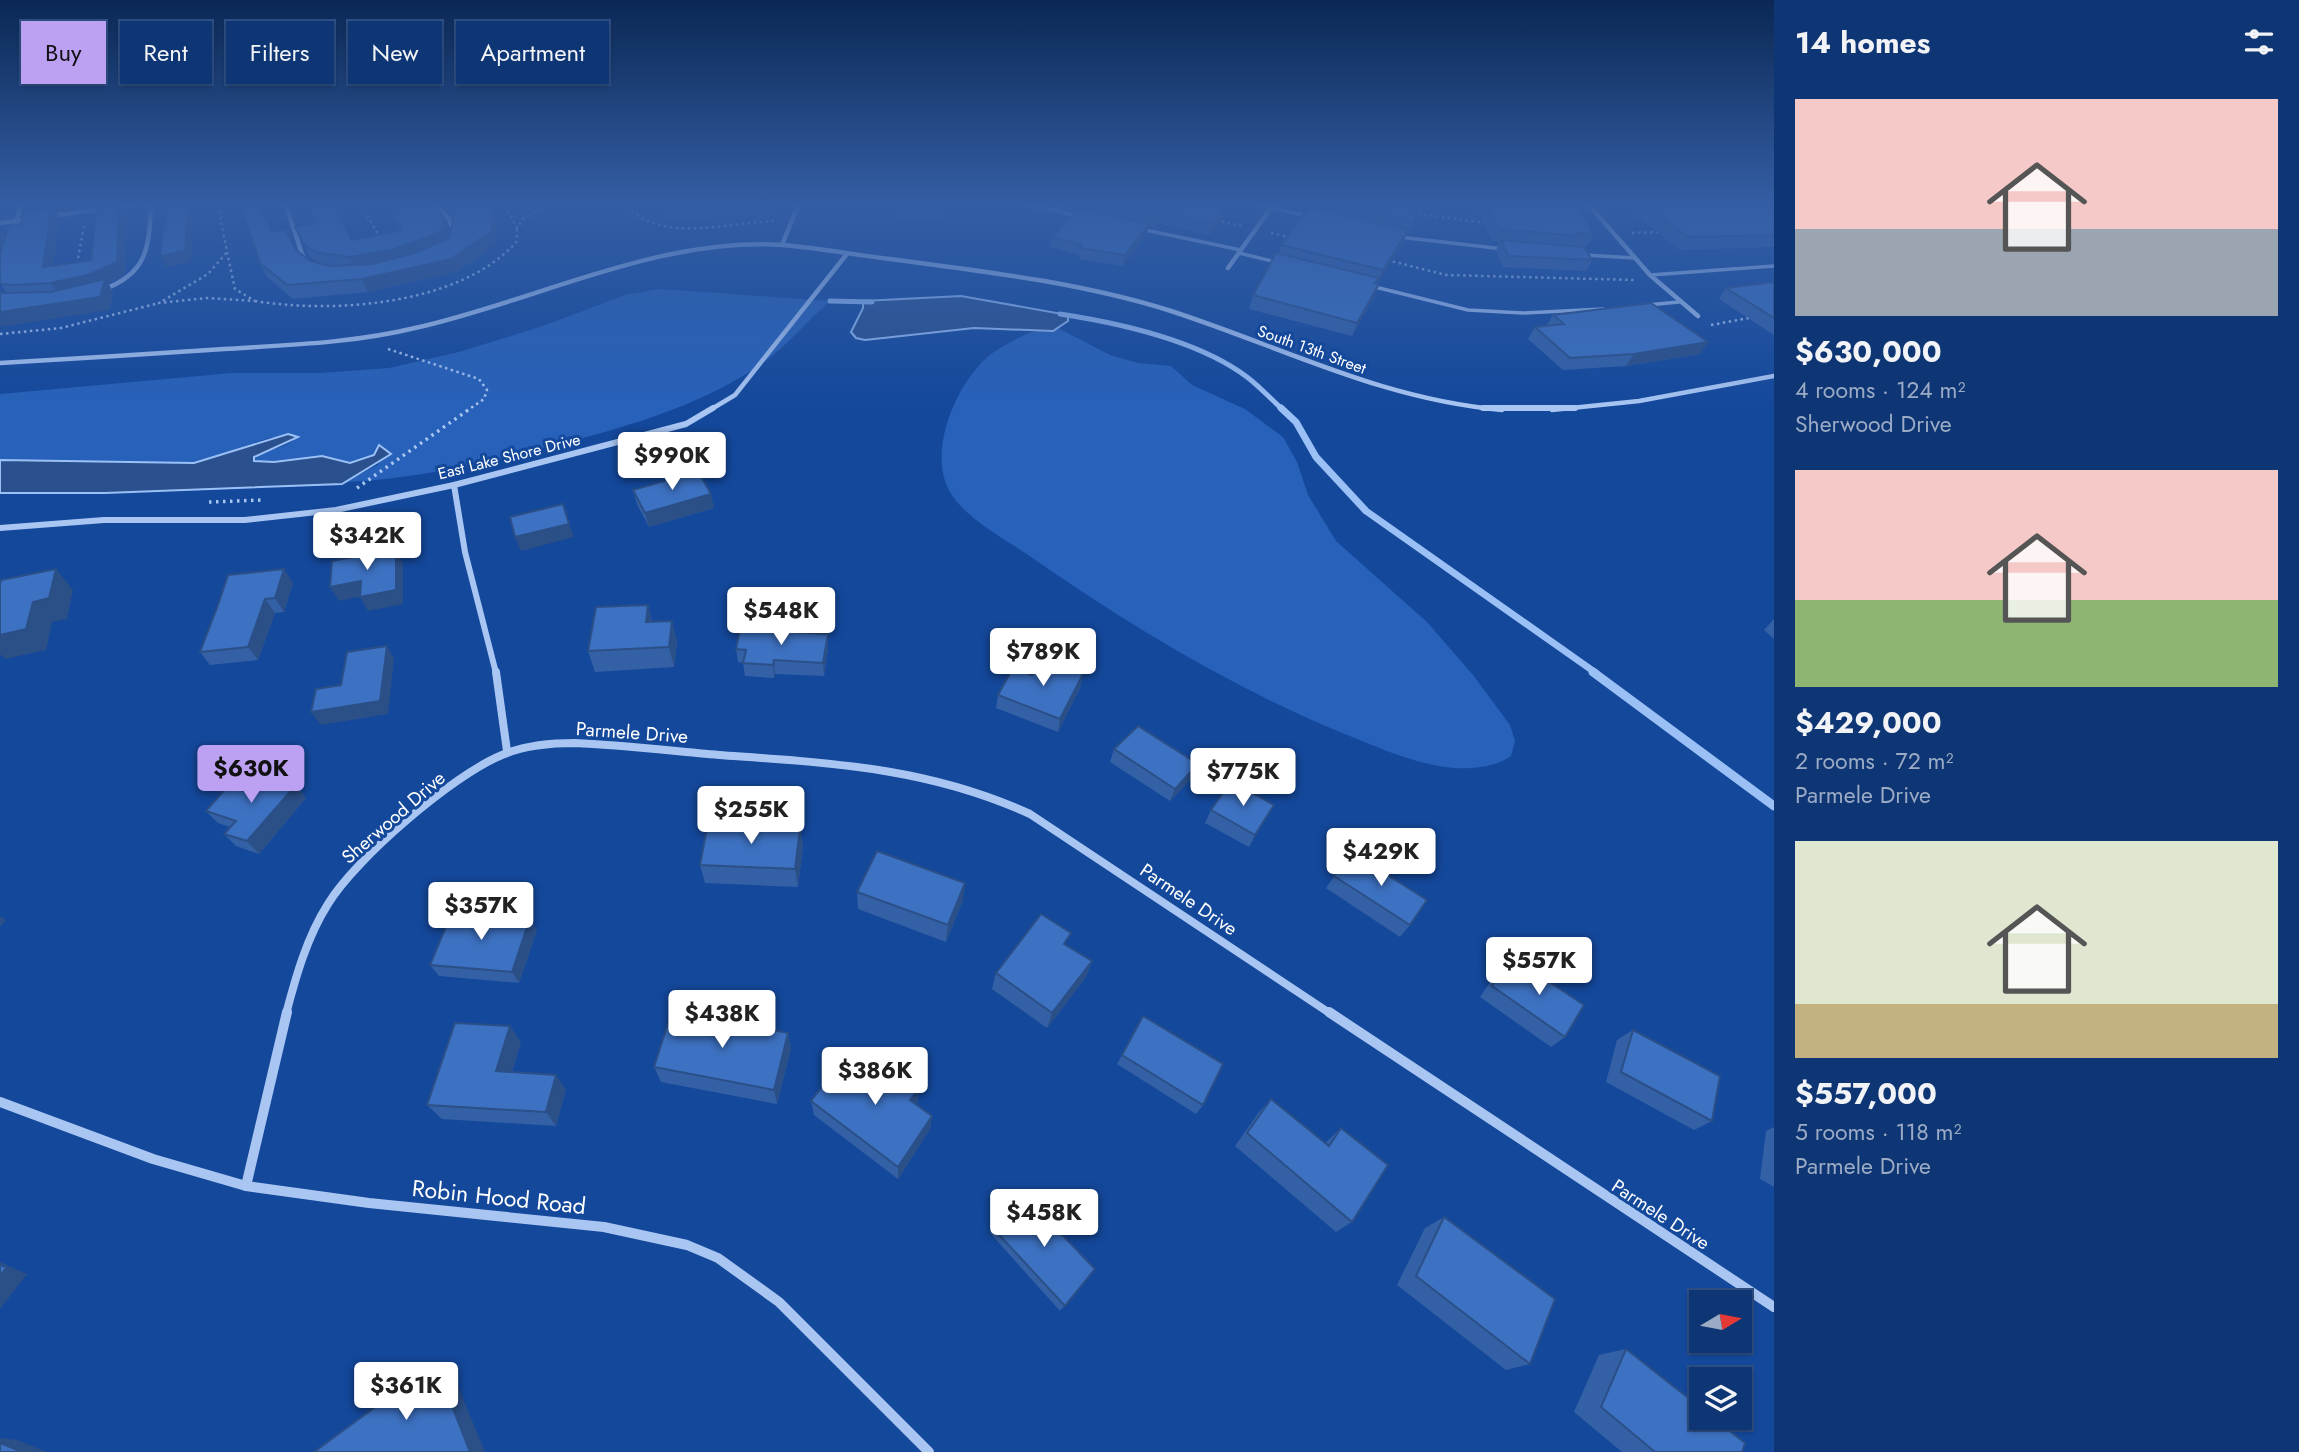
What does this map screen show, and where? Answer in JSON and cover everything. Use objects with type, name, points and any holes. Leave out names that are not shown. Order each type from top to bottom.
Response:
[{"type":"street","points":[[92,292],[123,282],[134,273]]},
{"type":"street","points":[[0,363],[291,346],[365,338],[416,328],[603,273]]},
{"type":"street","name":"East Lake Shore Drive","points":[[0,528],[104,520],[286,517],[393,499],[454,485],[686,424],[735,395],[832,273]]},
{"type":"street","name":"South 13th Street","points":[[970,273],[1070,287],[1133,300],[1207,323],[1378,387],[1478,409],[1570,411],[1773,377]]},
{"type":"street","points":[[1650,275],[1698,316]]},
{"type":"street","points":[[454,485],[457,516],[477,605],[502,689],[507,751]]},
{"type":"street","name":"Parmele Drive","points":[[507,751],[555,742],[838,761],[907,771],[964,785],[1006,801],[1079,844],[1774,1307]]},
{"type":"street","name":"Sherwood Drive","points":[[246,1186],[289,997],[304,952],[321,916],[344,882],[368,856],[431,802],[482,764],[507,751]]},
{"type":"street","name":"Robin Hood Road","points":[[0,1102],[153,1159],[246,1186],[369,1203],[604,1227],[687,1245],[718,1258],[779,1302],[929,1452]]},
{"type":"lane","points":[[1650,275],[1681,273]]},
{"type":"lane","points":[[1360,283],[1468,310],[1523,313],[1609,309]]},
{"type":"lane","points":[[1645,305],[1679,302]]},
{"type":"path","points":[[159,303],[209,273]]},
{"type":"path","points":[[231,273],[235,289],[255,301]]},
{"type":"path","points":[[0,334],[57,330],[159,303],[221,297],[255,301],[281,308],[326,309],[388,299],[441,285],[471,273]]},
{"type":"path","points":[[1437,273],[1657,281]]},
{"type":"path","points":[[1705,326],[1760,316]]},
{"type":"path","points":[[347,489],[358,487],[484,399],[487,390],[479,379],[388,349]]},
{"type":"shaded area","points":[[659,289],[830,301],[781,349],[738,379],[712,393],[656,416],[598,434],[444,470],[396,478],[346,482],[379,464],[379,446],[374,455],[350,463],[254,461],[257,456],[289,443],[296,435],[269,438],[194,463],[0,460],[0,394],[232,373],[321,373],[389,368],[459,352],[543,326],[625,295]]},
{"type":"shaded area","points":[[961,296],[1068,315],[1068,321],[1053,331],[974,328],[865,340],[856,338],[851,332],[863,308],[863,301]]},
{"type":"shaded area","points":[[1058,328],[1110,355],[1138,363],[1171,366],[1192,385],[1245,409],[1283,437],[1297,462],[1308,495],[1336,541],[1427,622],[1473,675],[1510,725],[1515,741],[1511,756],[1480,767],[1453,768],[1432,765],[1381,749],[1303,716],[1221,675],[1142,630],[965,511],[950,492],[943,475],[942,455],[944,434],[960,393],[985,359],[1000,348],[1028,333]]},
{"type":"shaded area","points":[[288,434],[298,437],[254,457],[254,461],[274,462],[322,456],[350,463],[374,455],[379,445],[391,454],[342,484],[105,493],[0,493],[0,460],[194,463]]},
{"type":"building","points":[[0,273],[93,273],[50,283],[0,283]]},
{"type":"building","points":[[272,273],[390,273],[362,279],[287,285]]},
{"type":"building","points":[[1265,273],[1357,273],[1379,278],[1375,283],[1379,284],[1357,323],[1253,295]]},
{"type":"building","points":[[105,279],[100,297],[0,312],[0,293],[51,292]]},
{"type":"building","points":[[1774,282],[1774,318],[1726,288]]},
{"type":"building","points":[[1651,303],[1708,342],[1634,354],[1570,358],[1535,327],[1564,324],[1553,315]]},
{"type":"building","points":[[698,471],[711,494],[645,513],[633,490]]},
{"type":"building","points":[[563,504],[569,524],[515,537],[510,517]]},
{"type":"building","points":[[396,549],[396,590],[360,597],[361,581],[330,587],[332,561]]},
{"type":"building","points":[[56,569],[49,598],[33,602],[26,629],[0,635],[1,580]]},
{"type":"building","points":[[284,569],[275,598],[265,599],[248,647],[200,652],[228,575]]},
{"type":"building","points":[[648,605],[646,622],[672,621],[669,647],[588,651],[596,607]]},
{"type":"building","points":[[740,629],[828,634],[823,663],[774,660],[773,665],[743,663],[746,650],[736,649]]},
{"type":"building","points":[[387,646],[380,701],[311,712],[316,689],[341,685],[347,652]]},
{"type":"building","points":[[1041,659],[1083,674],[1060,719],[998,695],[1013,668],[1032,675]]},
{"type":"building","points":[[1138,726],[1198,764],[1175,789],[1114,749]]},
{"type":"building","points":[[261,774],[296,785],[247,841],[224,834],[236,821],[206,811],[228,786],[245,791]]},
{"type":"building","points":[[1231,781],[1274,805],[1255,835],[1211,810]]},
{"type":"building","points":[[708,823],[800,828],[795,869],[700,865]]},
{"type":"building","points":[[877,851],[965,883],[948,925],[857,892]]},
{"type":"building","points":[[1351,852],[1427,900],[1410,925],[1334,876]]},
{"type":"building","points":[[452,912],[530,918],[512,972],[430,965]]},
{"type":"building","points":[[1041,914],[1071,933],[1064,944],[1092,961],[1052,1013],[996,973]]},
{"type":"building","points":[[1512,957],[1584,1005],[1565,1037],[1492,986]]},
{"type":"building","points":[[672,1011],[788,1033],[774,1090],[654,1067]]},
{"type":"building","points":[[1143,1016],[1223,1064],[1203,1105],[1122,1055]]},
{"type":"building","points":[[455,1023],[510,1026],[496,1071],[556,1075],[546,1112],[427,1105]]},
{"type":"building","points":[[1633,1030],[1720,1076],[1712,1121],[1621,1072]]},
{"type":"building","points":[[846,1056],[863,1069],[873,1056],[919,1088],[910,1100],[932,1116],[898,1167],[811,1101]]},
{"type":"building","points":[[1271,1099],[1329,1146],[1341,1128],[1388,1165],[1352,1222],[1247,1133]]},
{"type":"building","points":[[1022,1193],[1095,1269],[1065,1306],[992,1227]]},
{"type":"building","points":[[1444,1217],[1555,1299],[1530,1364],[1416,1276]]},
{"type":"building","points":[[0,1265],[7,1267],[0,1276]]},
{"type":"building","points":[[1626,1349],[1689,1399],[1689,1430],[1728,1430],[1745,1443],[1742,1452],[1655,1452],[1601,1407]]},
{"type":"building","points":[[435,1363],[470,1452],[314,1452]]},
{"type":"building","points":[[0,1443],[22,1452],[0,1452]]},
{"type":"waterway","points":[[830,301],[872,302]]},
{"type":"waterway","points":[[1060,314],[1132,328],[1206,353],[1247,377],[1283,410]]},
{"type":"waterway","points":[[1281,408],[1296,422],[1316,457],[1366,511],[1596,673]]},
{"type":"waterway","points":[[1593,672],[1774,806]]}]
